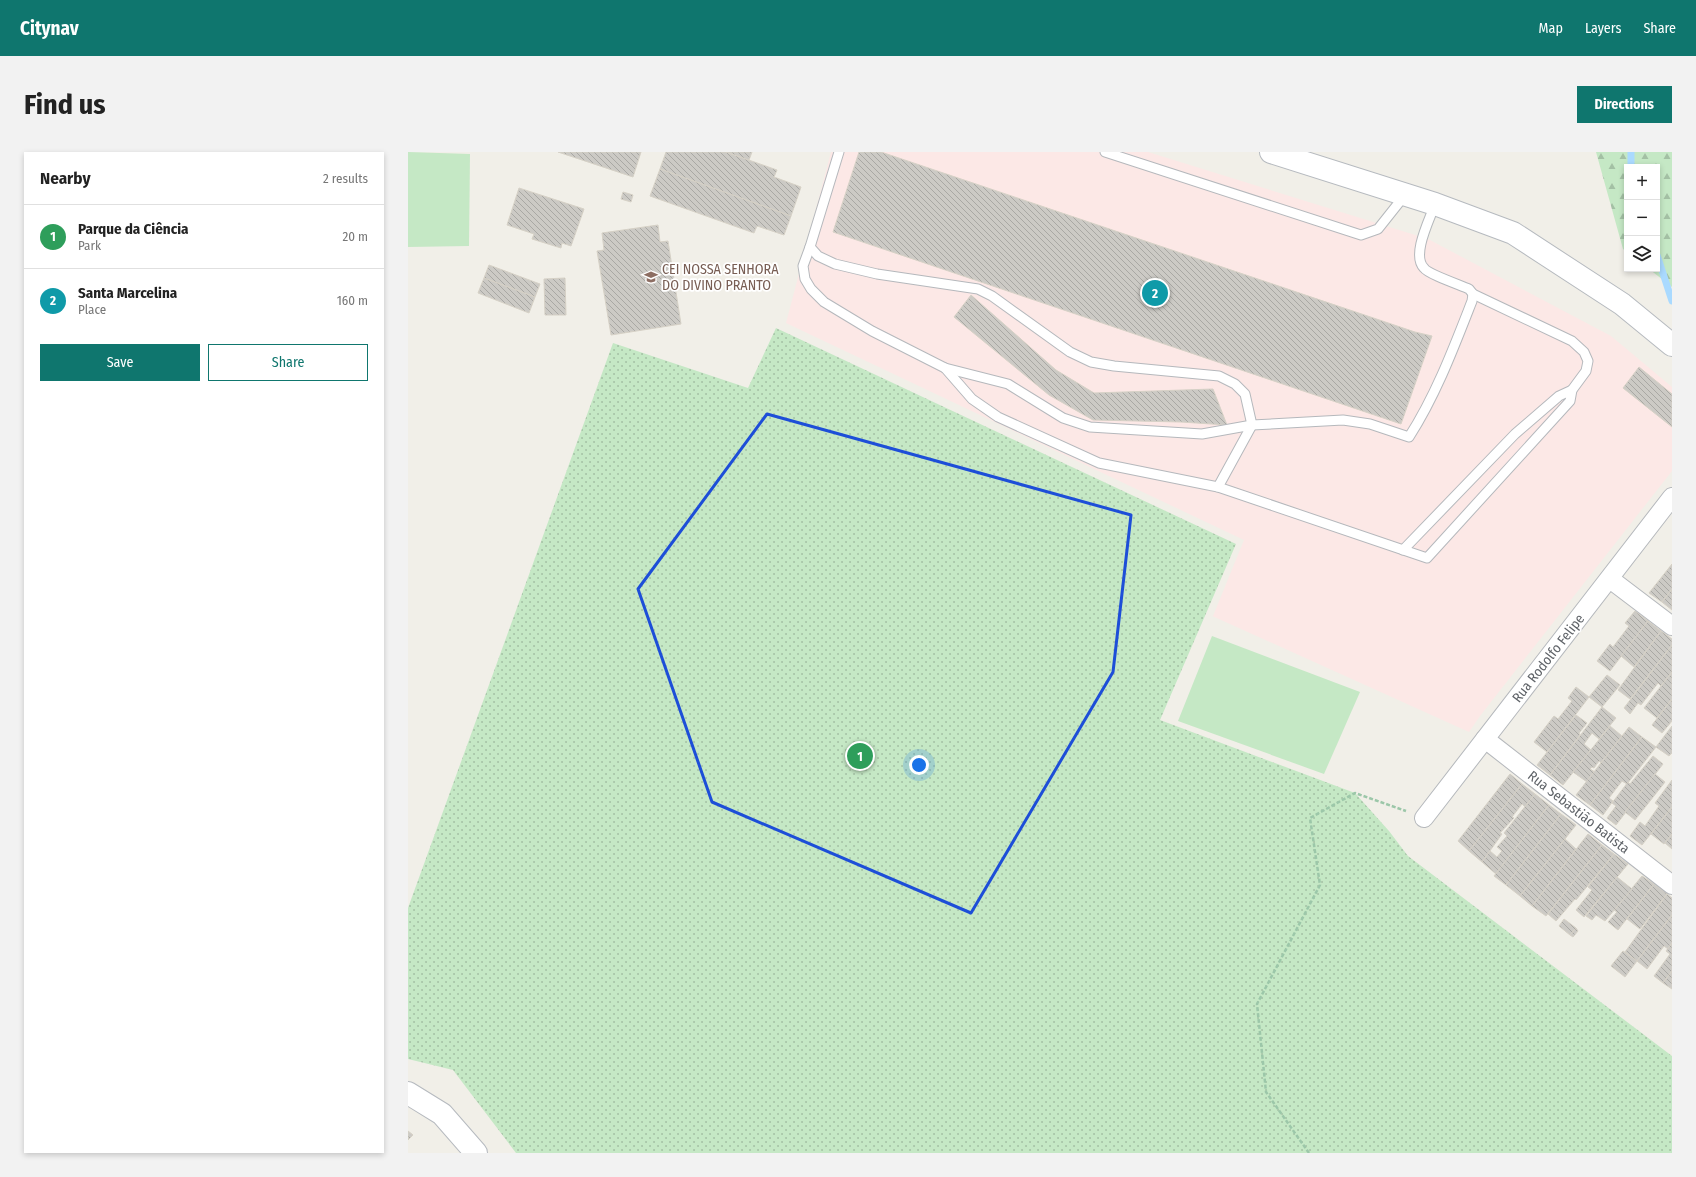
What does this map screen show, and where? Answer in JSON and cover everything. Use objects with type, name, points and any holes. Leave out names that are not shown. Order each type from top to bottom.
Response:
[{"type":"main road","points":[[1271,152],[1435,204],[1513,233],[1622,304],[1672,345]]},
{"type":"main road","points":[[408,1093],[442,1114],[476,1153]]},
{"type":"street","name":"Rua Rodolfo Felipe","points":[[1424,818],[1672,497]]},
{"type":"street","points":[[1610,579],[1672,626]]},
{"type":"street","name":"Rua Sebastião Batista","points":[[1485,740],[1672,885]]},
{"type":"lane","points":[[839,152],[803,266],[806,279],[811,289],[824,302],[872,331],[945,368],[1008,384],[1063,418],[1090,427],[1202,434],[1252,425],[1343,420],[1370,424],[1409,437],[1423,416],[1456,342],[1472,301],[1473,294]]},
{"type":"lane","points":[[1105,152],[1362,235],[1378,229],[1406,195]]},
{"type":"lane","points":[[945,368],[972,399],[998,417],[1099,463],[1218,488],[1427,558],[1570,401],[1572,390],[1586,371],[1588,361],[1584,352],[1572,341],[1473,294],[1469,289],[1424,269],[1419,261],[1422,240],[1435,204]]},
{"type":"lane","points":[[810,247],[818,256],[835,264],[877,274],[978,289],[992,296],[1070,352],[1091,362],[1114,366],[1219,376],[1236,384],[1245,394],[1252,425],[1218,488]]},
{"type":"lane","points":[[1403,550],[1515,434],[1559,396],[1572,390]]},
{"type":"lane","points":[[1559,396],[1570,401]]},
{"type":"path","points":[[1308,1153],[1266,1092],[1257,1004],[1320,885],[1310,818],[1355,793],[1424,818]]},
{"type":"highlighted area","points":[[767,414],[1131,515],[1113,672],[971,913],[712,802],[638,589]]},
{"type":"shaded area","points":[[831,152],[1148,152],[1428,239],[1611,336],[1672,387],[1672,471],[1469,732],[1210,615],[1213,616],[1244,540],[786,323]]},
{"type":"green space","points":[[408,152],[470,154],[469,246],[408,247]]},
{"type":"green space","points":[[1596,152],[1672,152],[1672,287],[1653,272],[1660,272],[1660,164],[1624,164],[1624,250]]},
{"type":"green space","points":[[776,328],[1236,544],[1160,720],[1355,793],[1389,831],[1408,856],[1672,1056],[1672,1153],[516,1153],[453,1070],[408,1059],[408,908],[613,343],[748,388]]},
{"type":"green space","points":[[1212,636],[1360,692],[1324,774],[1178,721]]},
{"type":"building","points":[[558,152],[641,152],[633,177]]},
{"type":"building","points":[[666,152],[726,152],[777,170],[774,177],[801,187],[791,216],[660,169]]},
{"type":"building","points":[[726,152],[752,152],[749,160]]},
{"type":"building","points":[[859,152],[881,152],[1415,332],[1432,336],[1401,424],[833,232]]},
{"type":"building","points":[[660,169],[791,216],[784,235],[757,226],[754,233],[650,196]]},
{"type":"building","points":[[519,188],[584,209],[571,246],[562,243],[561,248],[532,239],[534,234],[507,225]]},
{"type":"building","points":[[623,192],[633,195],[631,202],[621,199]]},
{"type":"building","points":[[658,225],[660,242],[668,241],[681,324],[611,335],[597,251],[604,250],[602,233]]},
{"type":"building","points":[[489,265],[540,284],[535,297],[484,278]]},
{"type":"building","points":[[484,278],[535,297],[529,313],[478,293]]},
{"type":"building","points":[[565,278],[566,315],[545,315],[544,279]]},
{"type":"building","points":[[971,295],[1056,370],[1094,393],[1213,389],[1227,425],[1181,422],[1093,420],[1049,395],[954,317]]},
{"type":"building","points":[[1639,367],[1672,394],[1672,427],[1623,388]]},
{"type":"building","points":[[1672,564],[1672,589],[1662,602],[1649,593]]},
{"type":"building","points":[[1672,589],[1672,610],[1662,602]]},
{"type":"building","points":[[1635,611],[1648,621],[1610,671],[1597,661],[1610,644],[1613,647],[1629,626],[1625,623]]},
{"type":"building","points":[[1648,621],[1661,631],[1634,667],[1621,656]]},
{"type":"building","points":[[1661,631],[1672,639],[1672,645],[1630,699],[1618,690]]},
{"type":"building","points":[[1672,645],[1672,672],[1661,686],[1658,683],[1641,705],[1638,703],[1630,714],[1624,708]]},
{"type":"building","points":[[1672,672],[1672,699],[1657,718],[1644,708]]},
{"type":"building","points":[[1607,675],[1620,685],[1602,707],[1589,697]]},
{"type":"building","points":[[1576,687],[1589,697],[1547,752],[1534,742],[1554,716],[1558,719],[1572,701],[1568,698]]},
{"type":"building","points":[[1672,699],[1672,721],[1662,733],[1652,725]]},
{"type":"building","points":[[1602,707],[1616,718],[1599,739],[1592,733],[1584,744],[1591,750],[1563,785],[1550,775]]},
{"type":"building","points":[[1576,715],[1587,723],[1579,733],[1580,735],[1550,775],[1537,765]]},
{"type":"building","points":[[1610,726],[1622,736],[1601,763],[1599,761],[1594,768],[1592,767],[1590,769],[1595,772],[1587,782],[1573,772]]},
{"type":"building","points":[[1672,726],[1672,753],[1669,756],[1656,747]]},
{"type":"building","points":[[1629,727],[1642,737],[1590,805],[1576,795]]},
{"type":"building","points":[[1642,737],[1656,747],[1627,784],[1622,781],[1609,798],[1613,801],[1603,815],[1590,805]]},
{"type":"building","points":[[1653,756],[1663,764],[1616,825],[1607,818],[1616,806],[1612,803],[1628,782],[1630,784]]},
{"type":"building","points":[[1510,774],[1522,784],[1469,851],[1458,841]]},
{"type":"building","points":[[1655,774],[1665,782],[1635,820],[1625,812]]},
{"type":"building","points":[[1672,780],[1672,807],[1642,845],[1630,836],[1640,822],[1645,826],[1659,806],[1655,803]]},
{"type":"building","points":[[1522,784],[1535,794],[1525,807],[1522,804],[1512,817],[1514,818],[1500,833],[1502,834],[1482,862],[1469,851]]},
{"type":"building","points":[[1535,794],[1549,805],[1496,874],[1482,862],[1490,851],[1497,857],[1502,851],[1497,847],[1507,836],[1504,833]]},
{"type":"building","points":[[1549,805],[1561,814],[1506,885],[1494,876]]},
{"type":"building","points":[[1672,807],[1672,834],[1664,844],[1651,834]]},
{"type":"building","points":[[1561,814],[1576,825],[1520,896],[1506,885]]},
{"type":"building","points":[[1588,834],[1602,845],[1546,916],[1532,906]]},
{"type":"building","points":[[1672,834],[1672,849],[1665,843]]},
{"type":"building","points":[[1565,839],[1576,849],[1532,906],[1520,896]]},
{"type":"building","points":[[1602,845],[1614,854],[1576,900],[1575,899],[1556,921],[1548,914]]},
{"type":"building","points":[[1614,854],[1628,864],[1584,917],[1576,910],[1592,890],[1588,887]]},
{"type":"building","points":[[1642,876],[1654,884],[1618,930],[1608,922],[1617,912],[1614,910]]},
{"type":"building","points":[[1617,877],[1632,889],[1605,921],[1596,915],[1592,920],[1586,916]]},
{"type":"building","points":[[1654,884],[1667,894],[1640,929],[1627,919]]},
{"type":"building","points":[[1667,894],[1672,898],[1672,915],[1637,961],[1625,952]]},
{"type":"building","points":[[1672,915],[1672,943],[1668,949],[1664,946],[1647,969],[1637,961]]},
{"type":"building","points":[[1564,919],[1576,928],[1570,935],[1559,926]]},
{"type":"building","points":[[1576,928],[1578,931],[1573,937],[1570,935]]},
{"type":"building","points":[[1672,943],[1672,971],[1663,983],[1654,976],[1670,954],[1666,951]]},
{"type":"building","points":[[1623,951],[1637,961],[1625,977],[1611,966]]},
{"type":"building","points":[[1672,971],[1672,989],[1663,983]]},
{"type":"building","points":[[408,1131],[413,1135],[408,1140]]},
{"type":"waterway","points":[[1631,152],[1631,164]]},
{"type":"waterway","points":[[1660,264],[1672,301]]},
{"type":"place","name":"CEI NOSSA SENHORA DO DIVINO PRANTO","points":[[651,277]]},
{"type":"place","name":"Santa Marcelina","points":[[1155,293]]},
{"type":"place","name":"Parque da Ciência","points":[[860,756]]}]
